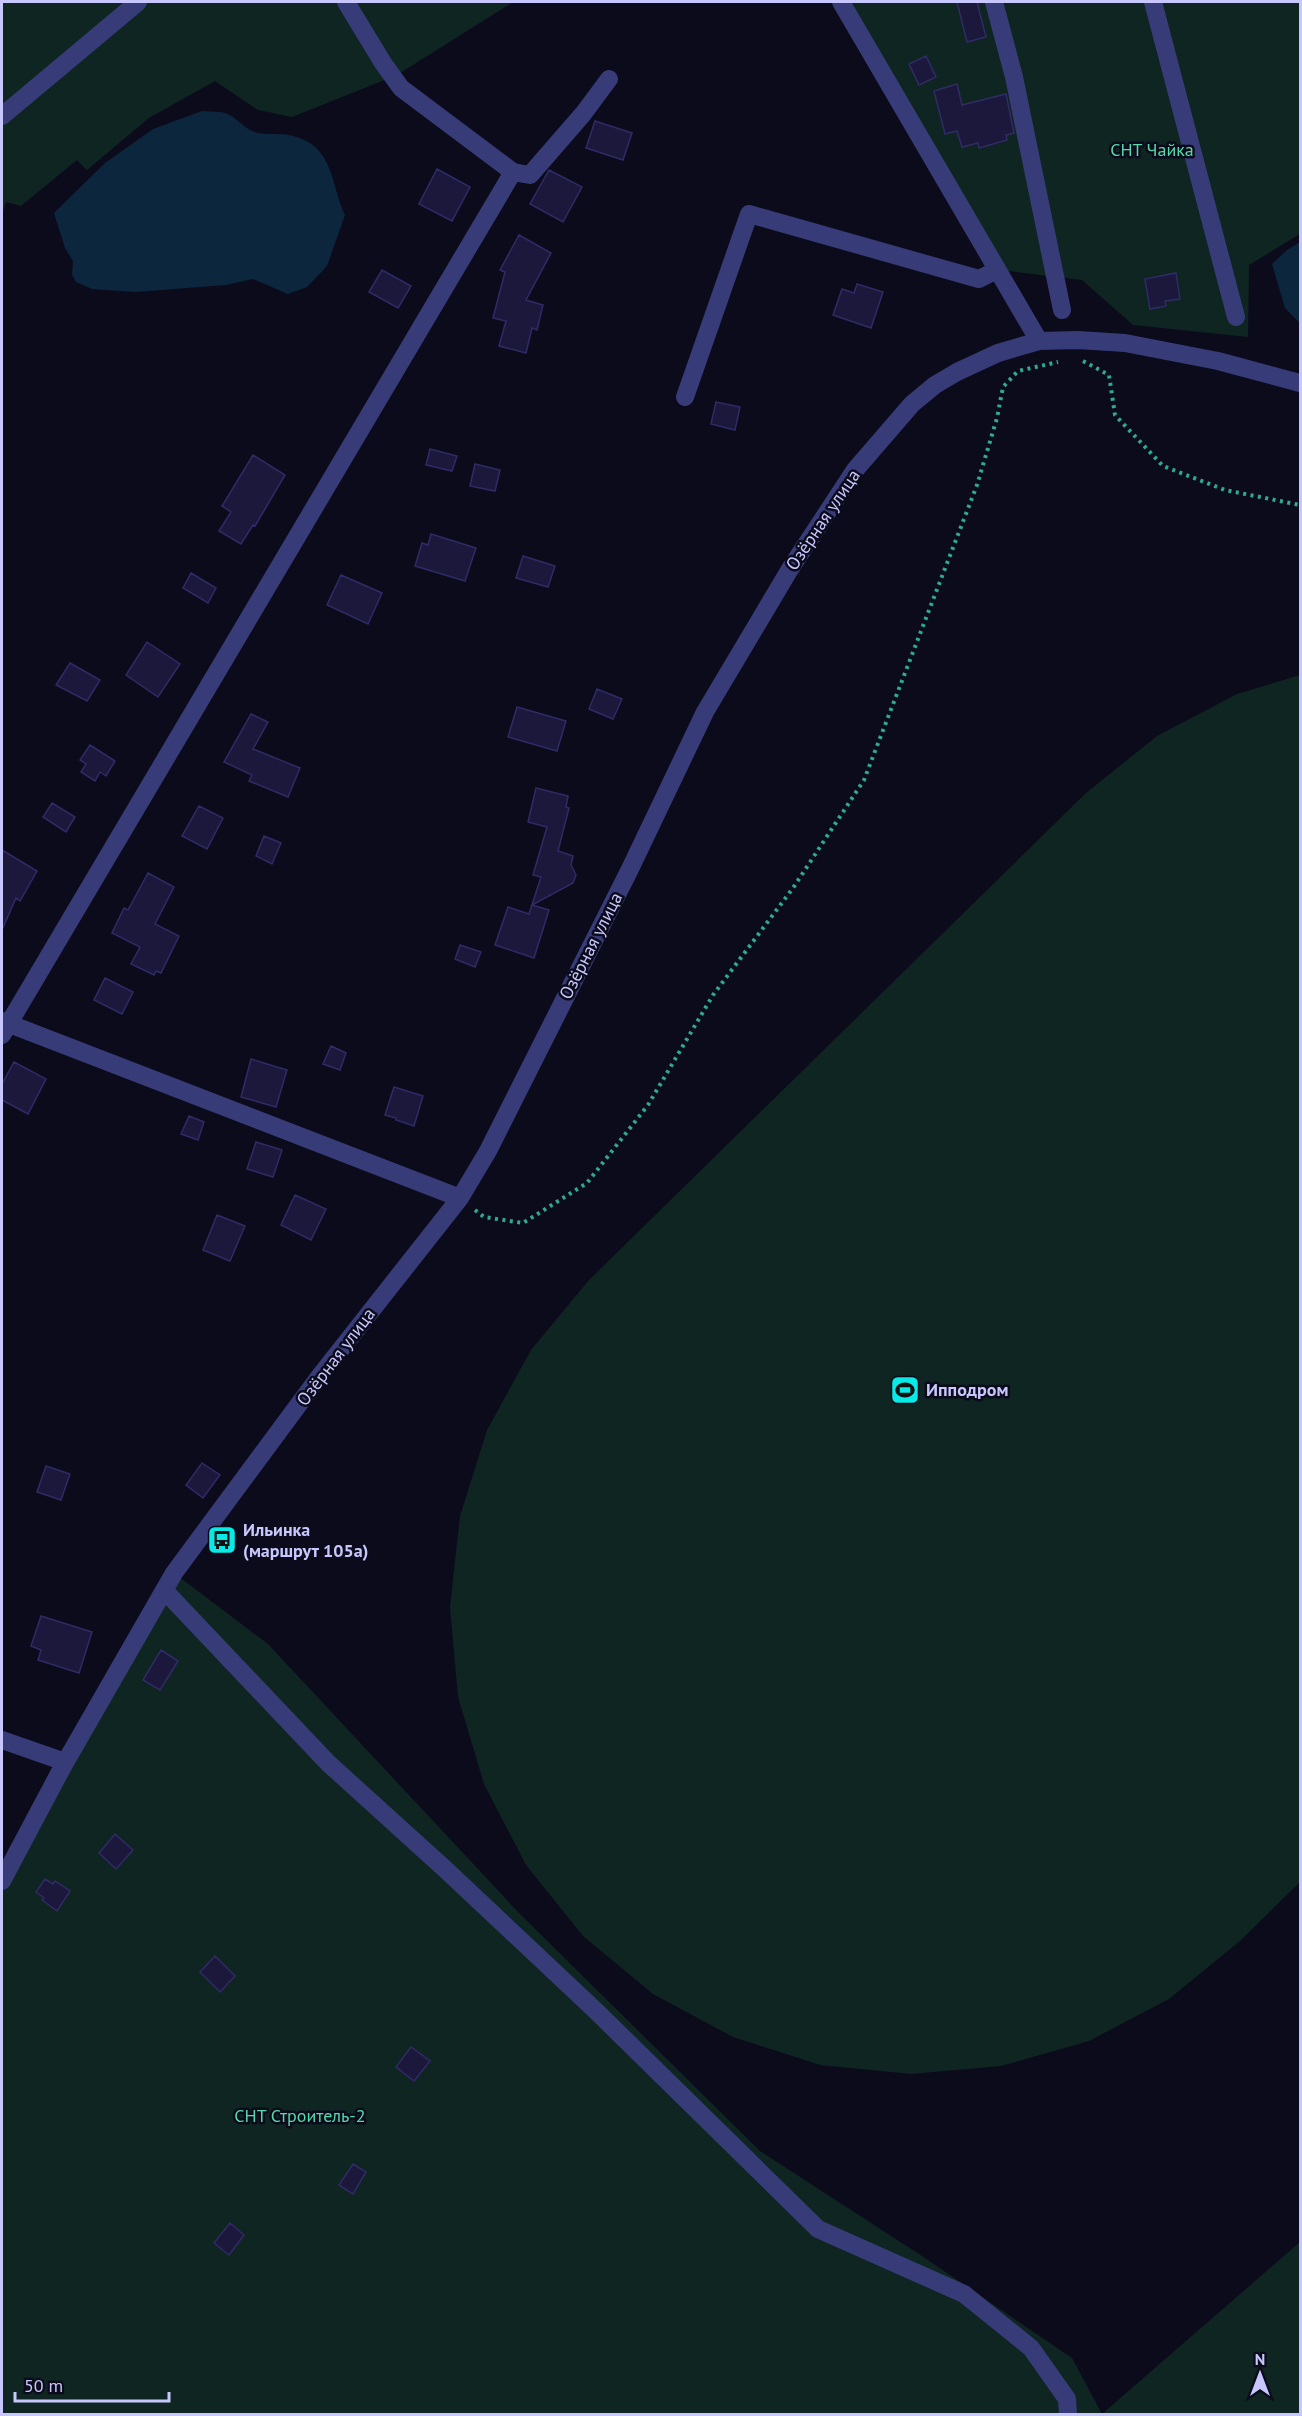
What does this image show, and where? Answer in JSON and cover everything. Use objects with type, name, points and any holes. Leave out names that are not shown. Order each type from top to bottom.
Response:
[{"type":"street","points":[[2,116],[138,2]]},
{"type":"street","points":[[346,2],[401,88],[513,172],[530,175],[583,114],[609,79]]},
{"type":"street","points":[[841,2],[1039,341]]},
{"type":"street","points":[[994,2],[1014,77],[1062,310]]},
{"type":"street","points":[[1153,2],[1236,317]]},
{"type":"street","points":[[460,1198],[4,1027],[513,172]]},
{"type":"street","points":[[685,397],[749,214],[979,279],[997,270]]},
{"type":"street","name":"Озёрная улица","points":[[2,1881],[65,1761],[164,1590],[319,1377],[460,1198],[488,1151],[630,869],[705,712],[790,568],[849,480],[912,404],[935,385],[957,372],[998,353],[1039,341],[1078,340],[1125,343],[1218,361],[1300,383]]},
{"type":"street","points":[[164,1590],[328,1763],[453,1876],[596,2011],[818,2229],[964,2294],[1031,2348],[1067,2399],[1068,2415]]},
{"type":"street","points":[[2,1740],[65,1761]]},
{"type":"path","points":[[1081,359],[1109,375],[1115,416],[1163,466],[1225,490],[1300,505]]},
{"type":"path","points":[[460,1198],[484,1217],[523,1223],[587,1183],[648,1105],[713,995],[793,888],[864,780],[977,485],[998,417],[1003,387],[1018,371],[1060,362]]},
{"type":"green space","points":[[2,2],[513,2],[397,75],[292,117],[258,110],[215,81],[149,118],[87,170],[77,160],[21,206],[6,202],[2,215]]},
{"type":"green space","name":"СНТ Чайка","points":[[836,2],[1300,2],[1300,234],[1249,265],[1248,337],[1133,325],[1082,280],[1008,271]]},
{"type":"green space","name":"Ипподром","points":[[1300,675],[1300,1882],[1240,1941],[1169,1999],[1089,2041],[1001,2066],[911,2074],[820,2065],[733,2037],[653,1994],[583,1936],[526,1865],[484,1784],[458,1697],[450,1607],[460,1516],[487,1430],[531,1350],[589,1280],[1086,793],[1157,736],[1237,694]]},
{"type":"green space","name":"СНТ Строитель-2","points":[[174,1573],[268,1644],[519,1913],[760,2151],[922,2256],[1072,2358],[1102,2414],[2,2414],[2,1890]]},
{"type":"green space","points":[[1300,2242],[1300,2414],[1102,2414]]},
{"type":"water","points":[[202,111],[225,113],[256,133],[288,135],[303,139],[322,155],[333,177],[345,215],[327,266],[307,287],[288,294],[253,279],[226,285],[136,292],[92,289],[76,282],[72,275],[73,261],[65,248],[54,213],[105,163],[153,129]]},
{"type":"water","points":[[1300,242],[1300,323],[1285,308],[1272,264]]},
{"type":"building","points":[[957,2],[977,2],[986,37],[967,42]]},
{"type":"building","points":[[926,56],[936,77],[919,85],[909,64]]},
{"type":"building","points":[[957,84],[962,105],[1006,94],[1014,133],[1006,135],[1007,140],[979,148],[978,143],[962,147],[957,131],[945,134],[934,91]]},
{"type":"building","points":[[595,121],[632,133],[623,160],[586,148]]},
{"type":"building","points":[[437,169],[470,187],[452,221],[419,204]]},
{"type":"building","points":[[549,170],[582,187],[563,222],[530,204]]},
{"type":"building","points":[[519,235],[551,253],[526,300],[543,305],[537,330],[532,328],[526,353],[499,346],[506,321],[493,318],[505,272],[500,270]]},
{"type":"building","points":[[382,270],[411,286],[398,308],[369,292]]},
{"type":"building","points":[[1176,273],[1180,299],[1165,301],[1166,306],[1150,309],[1145,279]]},
{"type":"building","points":[[857,284],[883,292],[871,328],[833,315],[842,289],[854,293]]},
{"type":"building","points":[[716,402],[740,407],[735,430],[711,424]]},
{"type":"building","points":[[430,449],[457,456],[452,471],[426,465]]},
{"type":"building","points":[[253,455],[285,475],[255,526],[253,525],[241,544],[219,531],[231,512],[222,506]]},
{"type":"building","points":[[475,464],[500,470],[495,491],[470,486]]},
{"type":"building","points":[[431,534],[476,548],[465,581],[415,566],[422,543],[428,545]]},
{"type":"building","points":[[523,556],[555,566],[548,587],[516,578]]},
{"type":"building","points":[[191,573],[216,588],[208,603],[183,588]]},
{"type":"building","points":[[341,575],[382,593],[368,624],[327,605]]},
{"type":"building","points":[[147,642],[180,664],[158,697],[126,675]]},
{"type":"building","points":[[70,663],[100,680],[87,701],[56,685]]},
{"type":"building","points":[[597,689],[622,699],[613,719],[589,709]]},
{"type":"building","points":[[517,707],[566,721],[557,751],[508,737]]},
{"type":"building","points":[[251,714],[268,722],[253,749],[300,768],[288,797],[249,781],[252,775],[224,762]]},
{"type":"building","points":[[90,745],[115,761],[106,776],[100,772],[95,781],[81,772],[86,764],[80,760]]},
{"type":"building","points":[[536,788],[568,796],[566,807],[569,808],[558,851],[573,856],[571,865],[576,875],[573,883],[532,905],[549,910],[534,958],[495,945],[508,907],[529,914],[541,877],[533,875],[547,827],[528,822]]},
{"type":"building","points":[[52,803],[75,817],[66,832],[43,817]]},
{"type":"building","points":[[199,806],[223,818],[207,849],[182,836]]},
{"type":"building","points":[[264,836],[281,843],[272,864],[256,856]]},
{"type":"building","points":[[2,850],[37,871],[20,901],[16,898],[2,930]]},
{"type":"building","points":[[148,873],[174,887],[155,924],[179,936],[161,973],[156,971],[154,975],[131,964],[140,947],[112,933],[124,908],[128,910]]},
{"type":"building","points":[[460,945],[481,952],[475,967],[455,959]]},
{"type":"building","points":[[105,978],[133,992],[122,1014],[94,1000]]},
{"type":"building","points":[[331,1046],[346,1053],[340,1070],[323,1064]]},
{"type":"building","points":[[251,1059],[287,1070],[276,1107],[241,1097]]},
{"type":"building","points":[[14,1062],[46,1079],[28,1114],[2,1100],[2,1084]]},
{"type":"building","points":[[394,1087],[423,1096],[414,1126],[385,1115]]},
{"type":"building","points":[[189,1116],[204,1122],[198,1140],[181,1134]]},
{"type":"building","points":[[256,1142],[282,1150],[273,1177],[247,1169]]},
{"type":"building","points":[[295,1195],[326,1209],[311,1240],[281,1225]]},
{"type":"building","points":[[217,1215],[245,1226],[230,1261],[203,1250]]},
{"type":"building","points":[[202,1463],[220,1475],[203,1498],[186,1485]]},
{"type":"building","points":[[46,1466],[70,1474],[61,1500],[37,1492]]},
{"type":"building","points":[[41,1616],[92,1632],[79,1673],[38,1660],[41,1650],[31,1646]]},
{"type":"building","points":[[161,1650],[178,1661],[160,1690],[143,1680]]},
{"type":"building","points":[[115,1834],[133,1850],[116,1869],[99,1853]]},
{"type":"building","points":[[45,1879],[53,1884],[55,1881],[70,1891],[57,1911],[42,1900],[44,1898],[36,1892]]},
{"type":"building","points":[[215,1956],[235,1976],[220,1992],[200,1972]]},
{"type":"building","points":[[411,2047],[430,2061],[414,2081],[396,2067]]},
{"type":"building","points":[[353,2164],[366,2172],[353,2194],[339,2185]]},
{"type":"building","points":[[230,2223],[244,2235],[229,2255],[214,2243]]},
{"type":"place","name":"Ипподром","points":[[905,1390]]},
{"type":"place","name":"Ильинка (маршрут 105а)","points":[[222,1540]]}]
